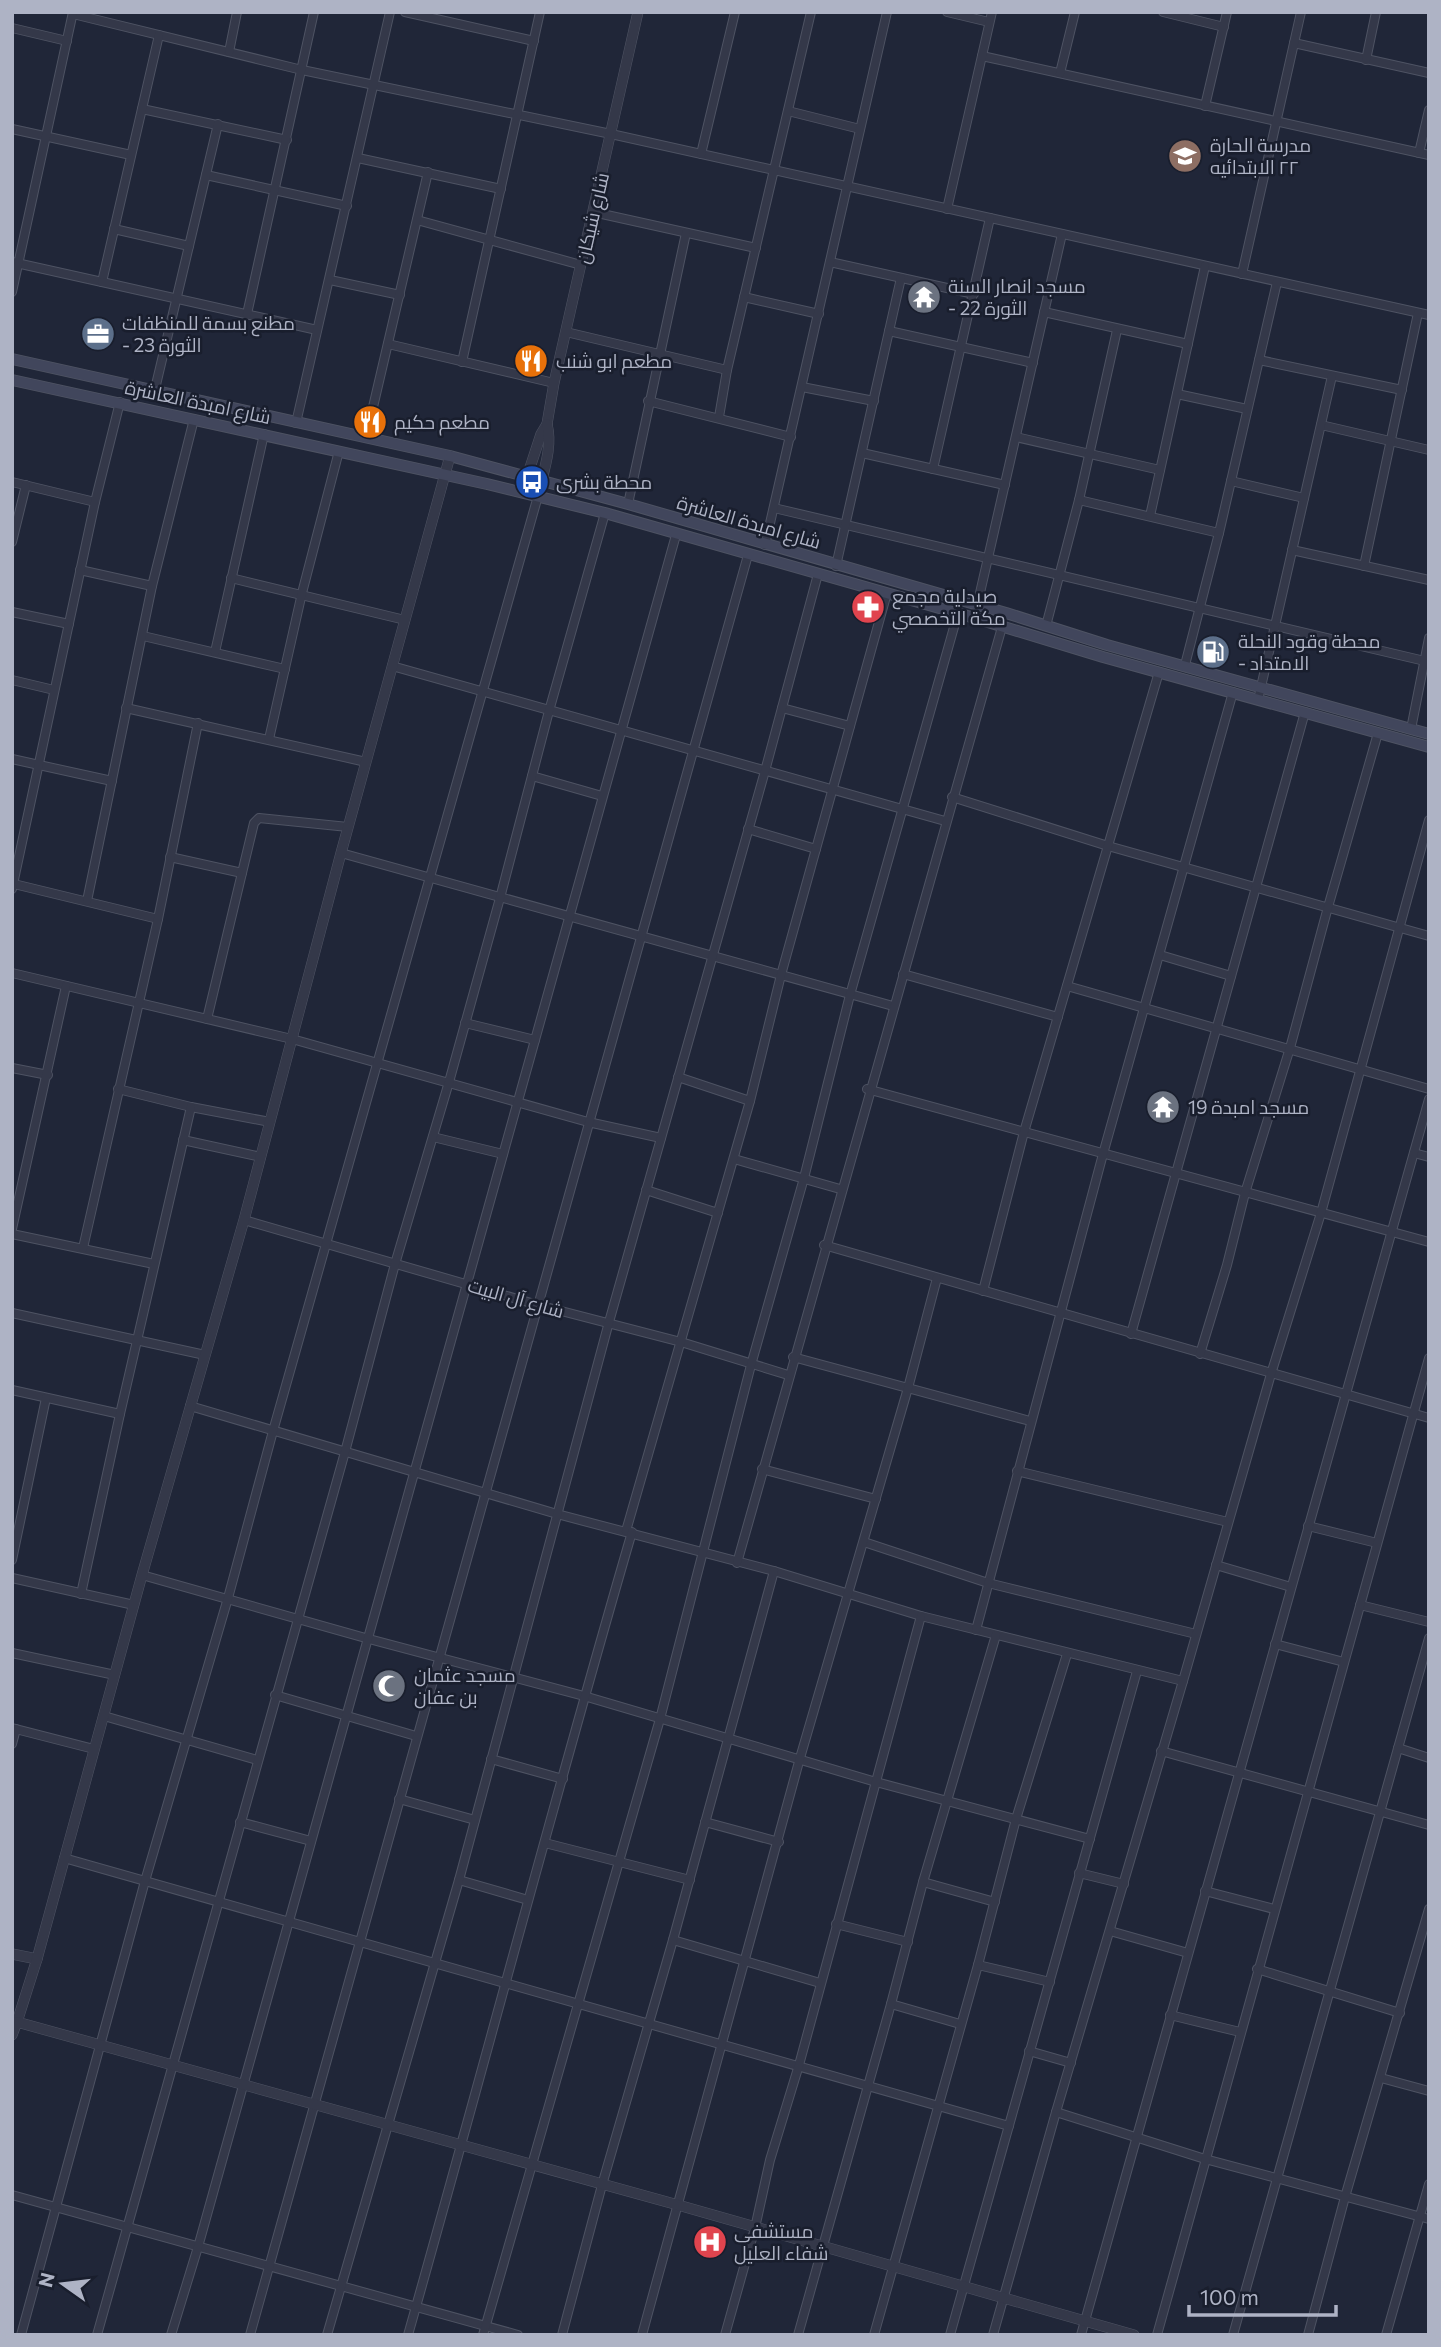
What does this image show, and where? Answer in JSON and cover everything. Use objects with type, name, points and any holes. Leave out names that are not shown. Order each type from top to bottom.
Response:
[{"type":"main road","name":"شارع امبدة العاشرة","points":[[12,359],[450,456],[541,480],[1107,645],[1429,734]]},
{"type":"main road","name":"شارع امبدة العاشرة","points":[[12,380],[171,413],[605,513],[1103,657],[1429,747]]},
{"type":"main road","points":[[171,413],[175,395]]},
{"type":"main road","points":[[1103,657],[1107,645]]},
{"type":"street","points":[[229,52],[237,12]]},
{"type":"street","points":[[247,314],[314,12]]},
{"type":"street","points":[[296,423],[390,12]]},
{"type":"street","points":[[405,12],[534,41]]},
{"type":"street","points":[[462,362],[540,12]]},
{"type":"street","name":"شارع شيكان","points":[[522,492],[541,434],[547,424],[638,12]]},
{"type":"street","points":[[701,154],[735,12]]},
{"type":"street","points":[[719,417],[727,370],[810,12]]},
{"type":"street","points":[[765,545],[887,12]]},
{"type":"street","points":[[947,12],[989,22]]},
{"type":"street","points":[[947,209],[992,12]]},
{"type":"street","points":[[1060,73],[1075,12]]},
{"type":"street","points":[[1163,12],[1224,27]]},
{"type":"street","points":[[1205,106],[1227,12]]},
{"type":"street","points":[[1242,274],[1301,12]]},
{"type":"street","points":[[1366,60],[1376,12]]},
{"type":"street","points":[[12,292],[16,263],[73,13],[302,70],[611,134],[1429,315]]},
{"type":"street","points":[[12,28],[67,41]]},
{"type":"street","points":[[102,282],[159,35]]},
{"type":"street","points":[[1294,43],[1429,73]]},
{"type":"street","points":[[982,56],[1424,154],[1429,110]]},
{"type":"street","points":[[142,109],[287,140]]},
{"type":"street","points":[[788,111],[860,129]]},
{"type":"street","points":[[155,389],[218,124]]},
{"type":"street","points":[[12,129],[131,155]]},
{"type":"street","points":[[358,158],[501,189]]},
{"type":"street","points":[[366,437],[428,172]]},
{"type":"street","points":[[205,175],[347,206]]},
{"type":"street","points":[[593,212],[756,248]]},
{"type":"street","points":[[933,469],[990,218]]},
{"type":"street","points":[[417,220],[581,265]]},
{"type":"street","points":[[114,229],[189,246]]},
{"type":"street","points":[[628,504],[686,233]]},
{"type":"street","points":[[977,606],[1062,234]]},
{"type":"street","points":[[830,262],[974,294]]},
{"type":"street","points":[[16,263],[317,330]]},
{"type":"street","points":[[1150,516],[1205,266]]},
{"type":"street","points":[[836,566],[901,278]]},
{"type":"street","points":[[330,280],[400,295]]},
{"type":"street","points":[[1185,665],[1219,533],[1277,282]]},
{"type":"street","points":[[744,297],[818,314]]},
{"type":"street","points":[[1044,312],[1188,344]]},
{"type":"street","points":[[1364,566],[1418,313]]},
{"type":"street","points":[[1046,626],[1079,500],[1117,330]]},
{"type":"street","points":[[889,331],[1033,363]]},
{"type":"street","points":[[566,332],[727,370]]},
{"type":"street","points":[[388,344],[554,383]]},
{"type":"street","points":[[1259,360],[1402,390]]},
{"type":"street","points":[[1258,700],[1332,376]]},
{"type":"street","points":[[802,387],[874,401]]},
{"type":"street","points":[[1177,394],[1247,409]]},
{"type":"street","points":[[648,401],[791,437]]},
{"type":"street","points":[[120,402],[95,502],[13,887],[87,901],[158,919]]},
{"type":"street","points":[[87,901],[152,586],[194,419]]},
{"type":"street","name":"شارع شيكان","points":[[538,496],[550,436],[547,424]]},
{"type":"street","points":[[1321,425],[1429,450]]},
{"type":"street","points":[[215,652],[264,434]]},
{"type":"street","points":[[1016,437],[1160,470]]},
{"type":"street","points":[[269,739],[302,593],[339,451]]},
{"type":"street","points":[[862,453],[1005,485]]},
{"type":"street","points":[[12,2035],[37,1959],[142,1575],[244,1220],[450,456]]},
{"type":"street","points":[[1231,481],[1304,498]]},
{"type":"street","points":[[12,482],[95,502]]},
{"type":"street","points":[[12,542],[26,485]]},
{"type":"street","points":[[21,2335],[145,1881],[228,1598],[538,496]]},
{"type":"street","points":[[1079,500],[1219,533]]},
{"type":"street","points":[[774,508],[1426,661]]},
{"type":"street","points":[[97,2335],[345,1452],[395,1264],[449,1082],[548,710],[605,513]]},
{"type":"street","points":[[171,2335],[369,1639],[676,535]]},
{"type":"street","points":[[1293,550],[1429,580]]},
{"type":"street","points":[[250,2335],[748,555]]},
{"type":"street","points":[[80,570],[152,586]]},
{"type":"street","points":[[327,2335],[475,1820],[609,1322],[818,574]]},
{"type":"street","points":[[231,578],[405,620]]},
{"type":"street","points":[[408,2335],[681,1342],[750,1101],[781,975],[887,593]]},
{"type":"street","points":[[12,612],[69,624]]},
{"type":"street","points":[[483,2335],[660,1719],[850,995],[958,613]]},
{"type":"street","points":[[737,1563],[867,1089],[903,974],[1002,627]]},
{"type":"street","points":[[143,636],[285,669]]},
{"type":"street","points":[[1411,729],[1429,638]]},
{"type":"street","points":[[392,666],[946,821]]},
{"type":"street","points":[[983,1291],[1024,1132],[1159,672]]},
{"type":"street","points":[[12,680],[54,690]]},
{"type":"street","points":[[976,1630],[1059,1313],[1233,692]]},
{"type":"street","points":[[126,708],[366,762]]},
{"type":"street","points":[[782,708],[850,726]]},
{"type":"street","points":[[1131,1334],[1305,712]]},
{"type":"street","points":[[83,1248],[158,919],[198,723]]},
{"type":"street","points":[[1200,1354],[1245,1193],[1290,1048],[1378,733]]},
{"type":"street","points":[[12,759],[112,781]]},
{"type":"street","points":[[532,776],[602,796]]},
{"type":"street","points":[[952,797],[1108,846],[1429,936]]},
{"type":"street","points":[[207,1019],[254,823],[259,818],[348,827]]},
{"type":"street","points":[[993,2335],[1271,1374],[1321,1213],[1429,820]]},
{"type":"street","points":[[748,829],[816,849]]},
{"type":"street","points":[[341,853],[893,1006]]},
{"type":"street","points":[[170,857],[242,873]]},
{"type":"street","points":[[1160,955],[1231,976]]},
{"type":"street","points":[[12,973],[292,1038],[588,1122],[661,1138]]},
{"type":"street","points":[[903,974],[1058,1017]]},
{"type":"street","points":[[66,986],[12,1231],[154,1264]]},
{"type":"street","points":[[1067,986],[1429,1089]]},
{"type":"street","points":[[465,1023],[535,1040]]},
{"type":"street","points":[[12,1068],[47,1074]]},
{"type":"street","points":[[678,1077],[750,1101]]},
{"type":"street","points":[[118,1089],[191,1107],[270,1122]]},
{"type":"street","points":[[867,1089],[1429,1242]]},
{"type":"street","points":[[1081,2335],[1429,1099]]},
{"type":"street","points":[[81,1594],[191,1107]]},
{"type":"street","points":[[433,1137],[503,1154]]},
{"type":"street","points":[[183,1140],[261,1157]]},
{"type":"street","points":[[1414,1153],[1429,1157]]},
{"type":"street","points":[[734,1159],[840,1189]]},
{"type":"street","points":[[646,1190],[718,1213]]},
{"type":"street","name":"شارع آل البيت","points":[[244,1220],[538,1305],[681,1342],[789,1375]]},
{"type":"street","points":[[824,1245],[1429,1418]]},
{"type":"street","points":[[642,2335],[800,1758],[908,1388],[937,1278]]},
{"type":"street","points":[[12,1313],[205,1355]]},
{"type":"street","points":[[793,1357],[1030,1421]]},
{"type":"street","points":[[1157,2335],[1429,1358]]},
{"type":"street","points":[[12,1390],[120,1414]]},
{"type":"street","points":[[12,1560],[46,1398]]},
{"type":"street","points":[[190,1406],[557,1514],[774,1571],[921,1616],[1183,1681]]},
{"type":"street","points":[[762,1469],[876,1499]]},
{"type":"street","points":[[1017,1471],[1228,1522]]},
{"type":"street","points":[[1308,1526],[1377,1543]]},
{"type":"street","points":[[864,1542],[988,1583],[1196,1634]]},
{"type":"street","points":[[1216,1565],[1291,1587]]},
{"type":"street","points":[[562,2335],[774,1571]]},
{"type":"street","points":[[142,1575],[512,1679],[584,1696],[876,1782],[1090,1839]]},
{"type":"street","points":[[12,1578],[134,1605]]},
{"type":"street","points":[[1360,1605],[1429,1622]]},
{"type":"street","points":[[725,2335],[755,2228],[770,2160],[799,2065],[921,1616]]},
{"type":"street","points":[[798,2335],[923,1882],[996,1635]]},
{"type":"street","points":[[1233,2335],[1429,1638]]},
{"type":"street","points":[[1275,1644],[1344,1662]]},
{"type":"street","points":[[12,1653],[115,1675]]},
{"type":"street","points":[[874,2335],[978,1965],[1016,1819],[1067,1654]]},
{"type":"street","points":[[950,2335],[1137,1671]]},
{"type":"street","points":[[275,1695],[416,1736]]},
{"type":"street","points":[[104,1716],[257,1760]]},
{"type":"street","points":[[12,1744],[14,1729],[94,1749]]},
{"type":"street","points":[[1398,1748],[1429,1758]]},
{"type":"street","points":[[1161,1751],[1429,1825]]},
{"type":"street","points":[[491,1759],[563,1779]]},
{"type":"street","points":[[399,1799],[475,1820]]},
{"type":"street","points":[[240,1822],[311,1841]]},
{"type":"street","points":[[705,1822],[779,1842]]},
{"type":"street","points":[[545,1843],[690,1880]]},
{"type":"street","points":[[65,1858],[1009,2126]]},
{"type":"street","points":[[1079,1873],[1124,1884]]},
{"type":"street","points":[[458,1880],[528,1900]]},
{"type":"street","points":[[923,1882],[995,1902]]},
{"type":"street","points":[[1205,1891],[1274,1909]]},
{"type":"street","points":[[1308,2335],[1345,2197],[1429,1909]]},
{"type":"street","points":[[836,1924],[908,1942]]},
{"type":"street","points":[[1110,1931],[1188,1953]]},
{"type":"street","points":[[673,1940],[820,1983]]},
{"type":"street","points":[[1418,1948],[1429,1951]]},
{"type":"street","points":[[12,1954],[37,1959]]},
{"type":"street","points":[[978,1965],[1050,1982]]},
{"type":"street","points":[[1257,1969],[1400,2013]]},
{"type":"street","points":[[891,2004],[960,2024]]},
{"type":"street","points":[[1170,2015],[1240,2032]]},
{"type":"street","points":[[17,2022],[678,2205],[1134,2335]]},
{"type":"street","points":[[1029,2051],[1071,2063]]},
{"type":"street","points":[[1381,2078],[1429,2091]]},
{"type":"street","points":[[1056,2112],[1205,2159],[1429,2219]]},
{"type":"street","points":[[1385,2335],[1429,2184]]},
{"type":"street","points":[[12,2195],[518,2335]]},
{"type":"place","name":"مدرسة الحارة ٢٢ الابتدائيه","points":[[1185,156]]},
{"type":"place","name":"مسجد انصار السنة - الثورة 22","points":[[924,297]]},
{"type":"place","name":"مطنع بسمة للمنظفات - الثورة 23","points":[[98,334]]},
{"type":"place","name":"مطعم ابو شنب","points":[[531,361]]},
{"type":"place","name":"مطعم حكيم","points":[[370,422]]},
{"type":"place","name":"محطة بشرى","points":[[532,482]]},
{"type":"place","name":"صيدلية مجمع مكة التخصصي","points":[[868,607]]},
{"type":"place","name":"محطة وقود النحلة - الامتداد","points":[[1213,652]]},
{"type":"place","name":"مسجد امبدة 19","points":[[1163,1107]]},
{"type":"place","name":"مسجد عثمان بن عفان","points":[[389,1686]]},
{"type":"place","name":"مستشفى شفاء العليل","points":[[710,2242]]}]
